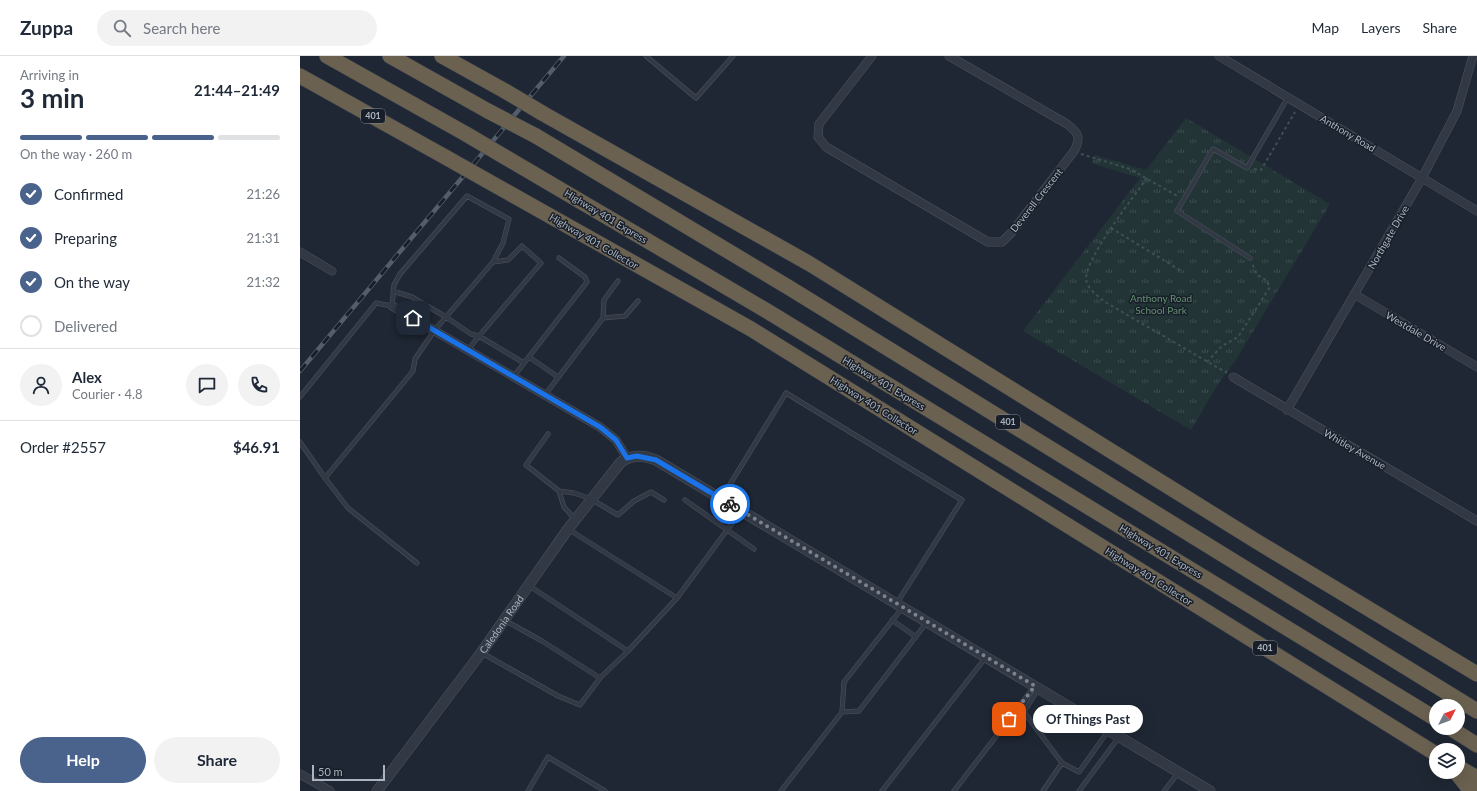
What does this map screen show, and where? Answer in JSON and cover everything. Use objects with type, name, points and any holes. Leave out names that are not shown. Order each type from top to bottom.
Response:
[{"type":"highway","name":"Highway 401 Express","points":[[327,56],[466,134],[767,312],[1429,716]]},
{"type":"highway","name":"401","points":[[390,56],[536,136],[788,287],[1477,711]]},
{"type":"highway","points":[[442,56],[810,264],[1256,541],[1477,674]]},
{"type":"highway","name":"Highway 401 Collector","points":[[300,76],[751,330],[1429,750]]},
{"type":"highway","points":[[1448,656],[1477,668]]},
{"type":"highway","points":[[1461,735],[1477,745]]},
{"type":"highway","points":[[1465,771],[1477,778]]},
{"type":"highway","points":[[1462,779],[1474,791]]},
{"type":"street","name":"Deverell Crescent","points":[[872,56],[819,124],[818,137],[826,147],[988,242],[1002,242],[1012,232],[1074,151]]},
{"type":"street","points":[[949,56],[1070,127],[1077,134],[1078,143],[1074,151]]},
{"type":"street","name":"Anthony Road","points":[[1220,56],[1477,211]]},
{"type":"street","name":"Northgate Drive","points":[[1287,410],[1422,178],[1457,112],[1473,56]]},
{"type":"street","points":[[300,252],[332,271]]},
{"type":"street","name":"Westdale Drive","points":[[1354,294],[1477,367]]},
{"type":"street","points":[[392,306],[610,434],[616,440],[627,458],[637,456],[656,460],[1179,772],[1203,789]]},
{"type":"street","name":"Whitley Avenue","points":[[1233,377],[1477,521]]},
{"type":"street","name":"Caledonia Road","points":[[377,791],[481,653],[575,519],[621,462],[627,458]]},
{"type":"street","points":[[300,774],[330,791]]},
{"type":"lane","points":[[646,56],[696,98],[732,56]]},
{"type":"lane","points":[[1250,258],[1177,211],[1213,149],[1247,168],[1288,97]]},
{"type":"lane","points":[[300,397],[376,303],[392,306],[394,285],[400,274],[467,196],[509,219],[503,243],[493,262],[434,331],[415,359],[413,371],[325,478]]},
{"type":"lane","points":[[468,350],[541,263],[522,246],[508,260],[493,262]]},
{"type":"lane","points":[[513,377],[586,282],[585,277],[560,258]]},
{"type":"lane","points":[[544,395],[603,318],[604,300],[618,281]]},
{"type":"lane","points":[[393,291],[412,296],[471,334],[479,336],[524,363]]},
{"type":"lane","points":[[603,318],[625,316],[638,301]]},
{"type":"lane","points":[[529,357],[558,377]]},
{"type":"lane","points":[[721,499],[786,393],[962,500],[892,620],[844,682],[842,712],[781,791]]},
{"type":"lane","points":[[548,434],[526,465],[559,491],[564,506],[575,519]]},
{"type":"lane","points":[[300,442],[348,508],[417,563]]},
{"type":"lane","points":[[559,491],[574,492],[618,515],[634,501],[651,492],[664,500]]},
{"type":"lane","points":[[685,500],[754,549]]},
{"type":"lane","points":[[481,653],[558,696],[580,705],[600,678],[628,651],[677,598],[741,511]]},
{"type":"lane","points":[[568,529],[677,598]]},
{"type":"lane","points":[[528,585],[628,651]]},
{"type":"lane","points":[[504,620],[542,641],[600,678]]},
{"type":"lane","points":[[892,620],[916,637]]},
{"type":"lane","points":[[842,712],[859,711],[928,622]]},
{"type":"lane","points":[[882,791],[986,657]]},
{"type":"lane","points":[[1036,687],[1024,712],[1062,763],[1079,772],[1109,730]]},
{"type":"lane","points":[[954,791],[1036,687]]},
{"type":"lane","points":[[1079,791],[1119,737]]},
{"type":"lane","points":[[528,791],[548,757],[605,791]]},
{"type":"lane","points":[[1042,791],[1062,763]]},
{"type":"lane","points":[[1164,791],[1179,772]]},
{"type":"path","points":[[1247,168],[1261,170],[1296,111]]},
{"type":"path","points":[[1074,151],[1130,169],[1184,199]]},
{"type":"path","points":[[1147,178],[1111,228],[1088,267],[1086,280],[1093,292],[1105,302],[1233,377]]},
{"type":"path","points":[[1111,228],[1183,272]]},
{"type":"path","points":[[1207,362],[1222,346],[1238,337],[1270,287],[1266,280],[1257,275],[1250,258]]},
{"type":"green space","name":"Anthony Road School Park","points":[[1186,118],[1330,204],[1236,360],[1218,384],[1191,430],[1023,331],[1140,178],[1091,163],[1095,155],[1146,170]]},
{"type":"railway","points":[[300,371],[564,56]]},
{"type":"way so far","points":[[730,504],[1035,686],[1009,719]]},
{"type":"place","name":"Of Things Past","points":[[1009,719]]},
{"type":"route","points":[[413,318],[600,427],[616,440],[627,458],[632,456],[645,456],[656,460],[730,504]]}]
